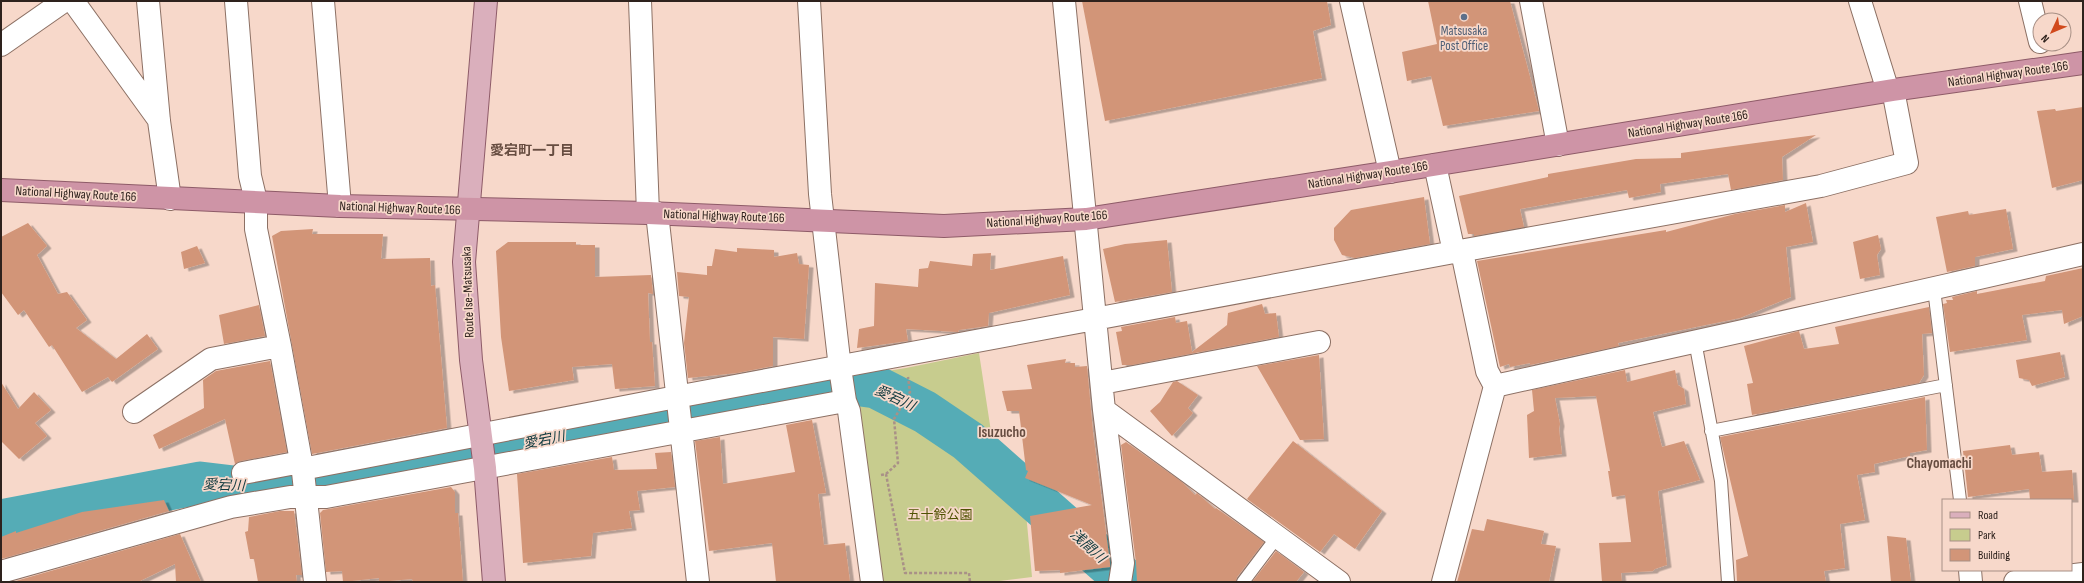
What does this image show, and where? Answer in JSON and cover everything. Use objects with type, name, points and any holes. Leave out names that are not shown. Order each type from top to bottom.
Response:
[{"type":"highway","name":"National Highway Route 166","points":[[1,190],[340,206],[652,213],[944,226],[1086,219],[1435,165],[1890,91],[2083,63]]},
{"type":"main road","name":"Route Ise-Matsusaka","points":[[486,1],[464,262],[471,360],[484,467],[494,582]]},
{"type":"street","points":[[1,45],[64,1]]},
{"type":"street","points":[[73,1],[159,121]]},
{"type":"street","points":[[148,1],[159,121],[170,199]]},
{"type":"street","points":[[236,1],[250,176],[256,201],[256,229],[280,346],[304,479],[315,582]]},
{"type":"street","points":[[323,1],[340,206]]},
{"type":"street","points":[[640,1],[652,213],[698,582]]},
{"type":"street","points":[[809,1],[823,220],[845,401],[849,411],[872,582]]},
{"type":"street","points":[[1064,1],[1121,573]]},
{"type":"street","points":[[1351,1],[1390,172]]},
{"type":"street","points":[[1531,1],[1558,145]]},
{"type":"street","points":[[243,473],[304,479],[480,436],[676,398],[841,371],[1096,319],[1821,186],[1907,163],[1890,91],[1860,1]]},
{"type":"street","points":[[2030,1],[2033,12]]},
{"type":"street","points":[[2042,52],[2046,68]]},
{"type":"street","points":[[1435,165],[1487,371],[1495,386],[1444,582]]},
{"type":"street","points":[[1495,386],[1695,341],[1934,290],[2083,254]]},
{"type":"street","points":[[1102,383],[1319,342]]},
{"type":"street","points":[[134,412],[211,359],[280,346]]},
{"type":"street","points":[[304,479],[326,497],[680,430],[845,401]]},
{"type":"street","points":[[1104,410],[1339,582]]},
{"type":"street","points":[[1,572],[231,507],[290,497],[304,479]]},
{"type":"street","points":[[1970,571],[1971,582]]},
{"type":"street","points":[[2016,582],[2083,574]]},
{"type":"lane","points":[[1934,290],[1960,499]]},
{"type":"lane","points":[[1695,341],[1721,481],[1728,582]]},
{"type":"lane","points":[[1711,431],[1946,385]]},
{"type":"lane","points":[[1243,582],[1277,538]]},
{"type":"path","points":[[880,475],[886,474],[898,463],[894,419],[910,392],[907,374]]},
{"type":"path","points":[[886,474],[905,574],[969,573],[970,582]]},
{"type":"green space","name":"五十鈴公園","points":[[979,353],[999,484],[1026,513],[1032,577],[991,582],[883,582],[867,477],[855,376],[906,368]]},
{"type":"building","points":[[1082,1],[1327,1],[1331,25],[1313,31],[1322,78],[1105,121]]},
{"type":"building","points":[[1428,1],[1510,1],[1539,111],[1443,126],[1431,76],[1407,81],[1402,52],[1437,44]]},
{"type":"building","points":[[2083,107],[2083,180],[2052,188],[2037,111],[2055,109],[2056,111]]},
{"type":"building","points":[[1816,135],[1782,157],[1783,180],[1731,190],[1728,174],[1660,184],[1661,192],[1629,198],[1627,190],[1520,209],[1524,227],[1474,236],[1474,234],[1468,234],[1459,196],[1548,177],[1548,174],[1636,159],[1681,158],[1681,153]]},
{"type":"building","points":[[1424,197],[1430,244],[1355,258],[1342,255],[1334,240],[1334,228],[1351,210]]},
{"type":"building","points":[[1806,203],[1813,242],[1786,247],[1791,297],[1740,318],[1618,343],[1619,346],[1530,365],[1530,363],[1510,367],[1509,364],[1500,367],[1477,261],[1666,230],[1666,232],[1735,214],[1785,205],[1785,212]]},
{"type":"building","points":[[2006,209],[2013,249],[1975,257],[1975,266],[1947,272],[1936,217],[1968,211],[1969,215]]},
{"type":"building","points":[[28,223],[47,246],[37,255],[58,294],[67,292],[87,320],[76,328],[116,359],[147,334],[158,349],[112,382],[108,377],[82,392],[52,345],[49,347],[24,310],[18,315],[1,292],[1,237]]},
{"type":"building","points":[[313,229],[312,234],[383,234],[381,259],[430,258],[431,286],[435,285],[447,428],[312,454],[272,236],[281,231]]},
{"type":"building","points":[[1878,235],[1881,249],[1877,255],[1880,275],[1860,279],[1853,242]]},
{"type":"building","points":[[1167,240],[1172,292],[1115,302],[1103,249],[1125,244]]},
{"type":"building","points":[[508,242],[576,242],[576,245],[595,245],[595,277],[651,275],[653,294],[648,293],[650,342],[652,342],[655,386],[615,389],[612,364],[572,367],[574,380],[509,391],[501,337],[496,251]]},
{"type":"building","points":[[197,246],[205,263],[184,269],[181,252]]},
{"type":"building","points":[[737,248],[774,250],[774,257],[797,253],[799,264],[809,265],[804,339],[773,337],[773,366],[737,373],[688,378],[684,343],[689,297],[679,296],[677,272],[707,275],[707,266],[712,266],[715,249],[737,252]]},
{"type":"building","points":[[991,253],[990,270],[1063,256],[1070,295],[989,313],[988,326],[959,330],[958,332],[906,329],[908,341],[857,348],[859,329],[874,326],[875,283],[918,287],[919,269],[928,268],[930,261],[972,266],[973,254]]},
{"type":"building","points":[[2083,268],[2083,316],[2064,324],[2062,310],[2022,315],[2027,340],[1950,352],[1943,304],[1947,303],[1946,300],[1953,300],[1952,297],[1977,291],[1977,294],[2045,281],[2046,276]]},
{"type":"building","points":[[1262,304],[1265,314],[1276,313],[1279,337],[1132,365],[1122,365],[1116,332],[1122,331],[1121,327],[1175,317],[1176,323],[1187,321],[1192,352],[1227,325],[1228,313]]},
{"type":"building","points":[[259,305],[265,336],[224,344],[219,315]]},
{"type":"building","points":[[1929,307],[1932,333],[1922,334],[1924,375],[1919,383],[1752,415],[1747,384],[1753,383],[1744,346],[1799,331],[1804,349],[1839,344],[1835,327]]},
{"type":"building","points":[[2060,352],[2065,377],[2032,386],[2029,380],[2019,378],[2016,360]]},
{"type":"building","points":[[1319,355],[1324,439],[1300,440],[1257,366]]},
{"type":"building","points":[[1066,359],[1065,363],[1075,363],[1075,367],[1087,366],[1093,432],[1110,567],[1060,573],[1060,570],[1035,571],[1030,516],[1092,505],[1025,478],[1028,471],[1026,470],[1019,411],[1007,411],[1002,391],[1032,389],[1027,365]]},
{"type":"building","points":[[270,361],[287,452],[241,461],[235,464],[225,419],[159,449],[153,435],[204,408],[203,380],[216,371]]},
{"type":"building","points":[[1625,370],[1627,382],[1675,370],[1678,385],[1684,389],[1686,404],[1653,412],[1662,447],[1684,441],[1700,480],[1658,491],[1667,565],[1653,571],[1621,573],[1622,582],[1602,582],[1599,543],[1631,542],[1625,495],[1612,497],[1608,471],[1610,471],[1596,396],[1555,398],[1560,424],[1559,429],[1562,454],[1529,458],[1527,415],[1534,411],[1532,390]]},
{"type":"building","points":[[1177,381],[1198,395],[1188,408],[1193,413],[1172,436],[1150,411],[1160,402],[1173,382]]},
{"type":"building","points":[[1,382],[18,409],[34,392],[51,410],[35,423],[47,436],[19,459],[1,441]]},
{"type":"building","points":[[1925,397],[1927,450],[1910,453],[1910,456],[1874,464],[1875,472],[1857,475],[1865,520],[1840,524],[1845,568],[1824,571],[1826,582],[1737,582],[1736,560],[1748,556],[1720,437]]},
{"type":"building","points":[[812,420],[826,493],[818,494],[824,545],[845,543],[850,582],[776,582],[772,543],[709,551],[695,441],[720,437],[723,484],[795,472],[786,425]]},
{"type":"building","points":[[1293,441],[1382,511],[1355,549],[1334,534],[1320,552],[1247,499]]},
{"type":"building","points":[[1126,442],[1182,482],[1195,495],[1197,493],[1215,509],[1216,508],[1264,542],[1237,577],[1236,582],[1137,582],[1136,563],[1121,445]]},
{"type":"building","points":[[2010,445],[2012,455],[2039,452],[2042,472],[2072,470],[2074,500],[2030,499],[2029,489],[1968,497],[1963,451]]},
{"type":"building","points":[[671,452],[675,487],[637,491],[640,510],[629,511],[632,528],[593,533],[591,556],[523,563],[517,474],[612,457],[614,470],[657,469],[655,453]]},
{"type":"building","points":[[451,487],[455,492],[455,513],[458,513],[463,582],[413,582],[412,579],[379,582],[379,578],[343,582],[342,571],[326,572],[320,513],[323,510]]},
{"type":"building","points":[[164,500],[169,511],[1,559],[1,537],[16,531],[16,533],[82,512]]},
{"type":"building","points":[[280,511],[294,511],[302,575],[296,575],[297,582],[258,582],[254,559],[250,559],[245,532],[248,531],[249,517]]},
{"type":"building","points":[[1487,519],[1544,531],[1541,544],[1556,546],[1549,582],[1457,582],[1472,529],[1484,531]]},
{"type":"building","points":[[180,534],[201,582],[176,582],[175,564],[138,582],[12,582]]},
{"type":"building","points":[[1887,536],[1906,538],[1911,581],[1891,582]]},
{"type":"building","points":[[1276,551],[1304,572],[1296,582],[1252,582]]},
{"type":"waterway","name":"愛宕川","points":[[1,521],[200,483],[242,488],[290,480],[315,483],[846,383],[876,387],[925,412],[968,441],[1128,582]]},
{"type":"place","name":"Matsusaka Post Office","points":[[1464,17]]},
{"type":"district","name":"愛宕町一丁目","points":[[532,150]]},
{"type":"district","name":"Isuzucho","points":[[1002,432]]},
{"type":"district","name":"Chayomachi","points":[[1939,463]]},
{"type":"water label","name":"浅間川","points":[[1088,546]]}]
